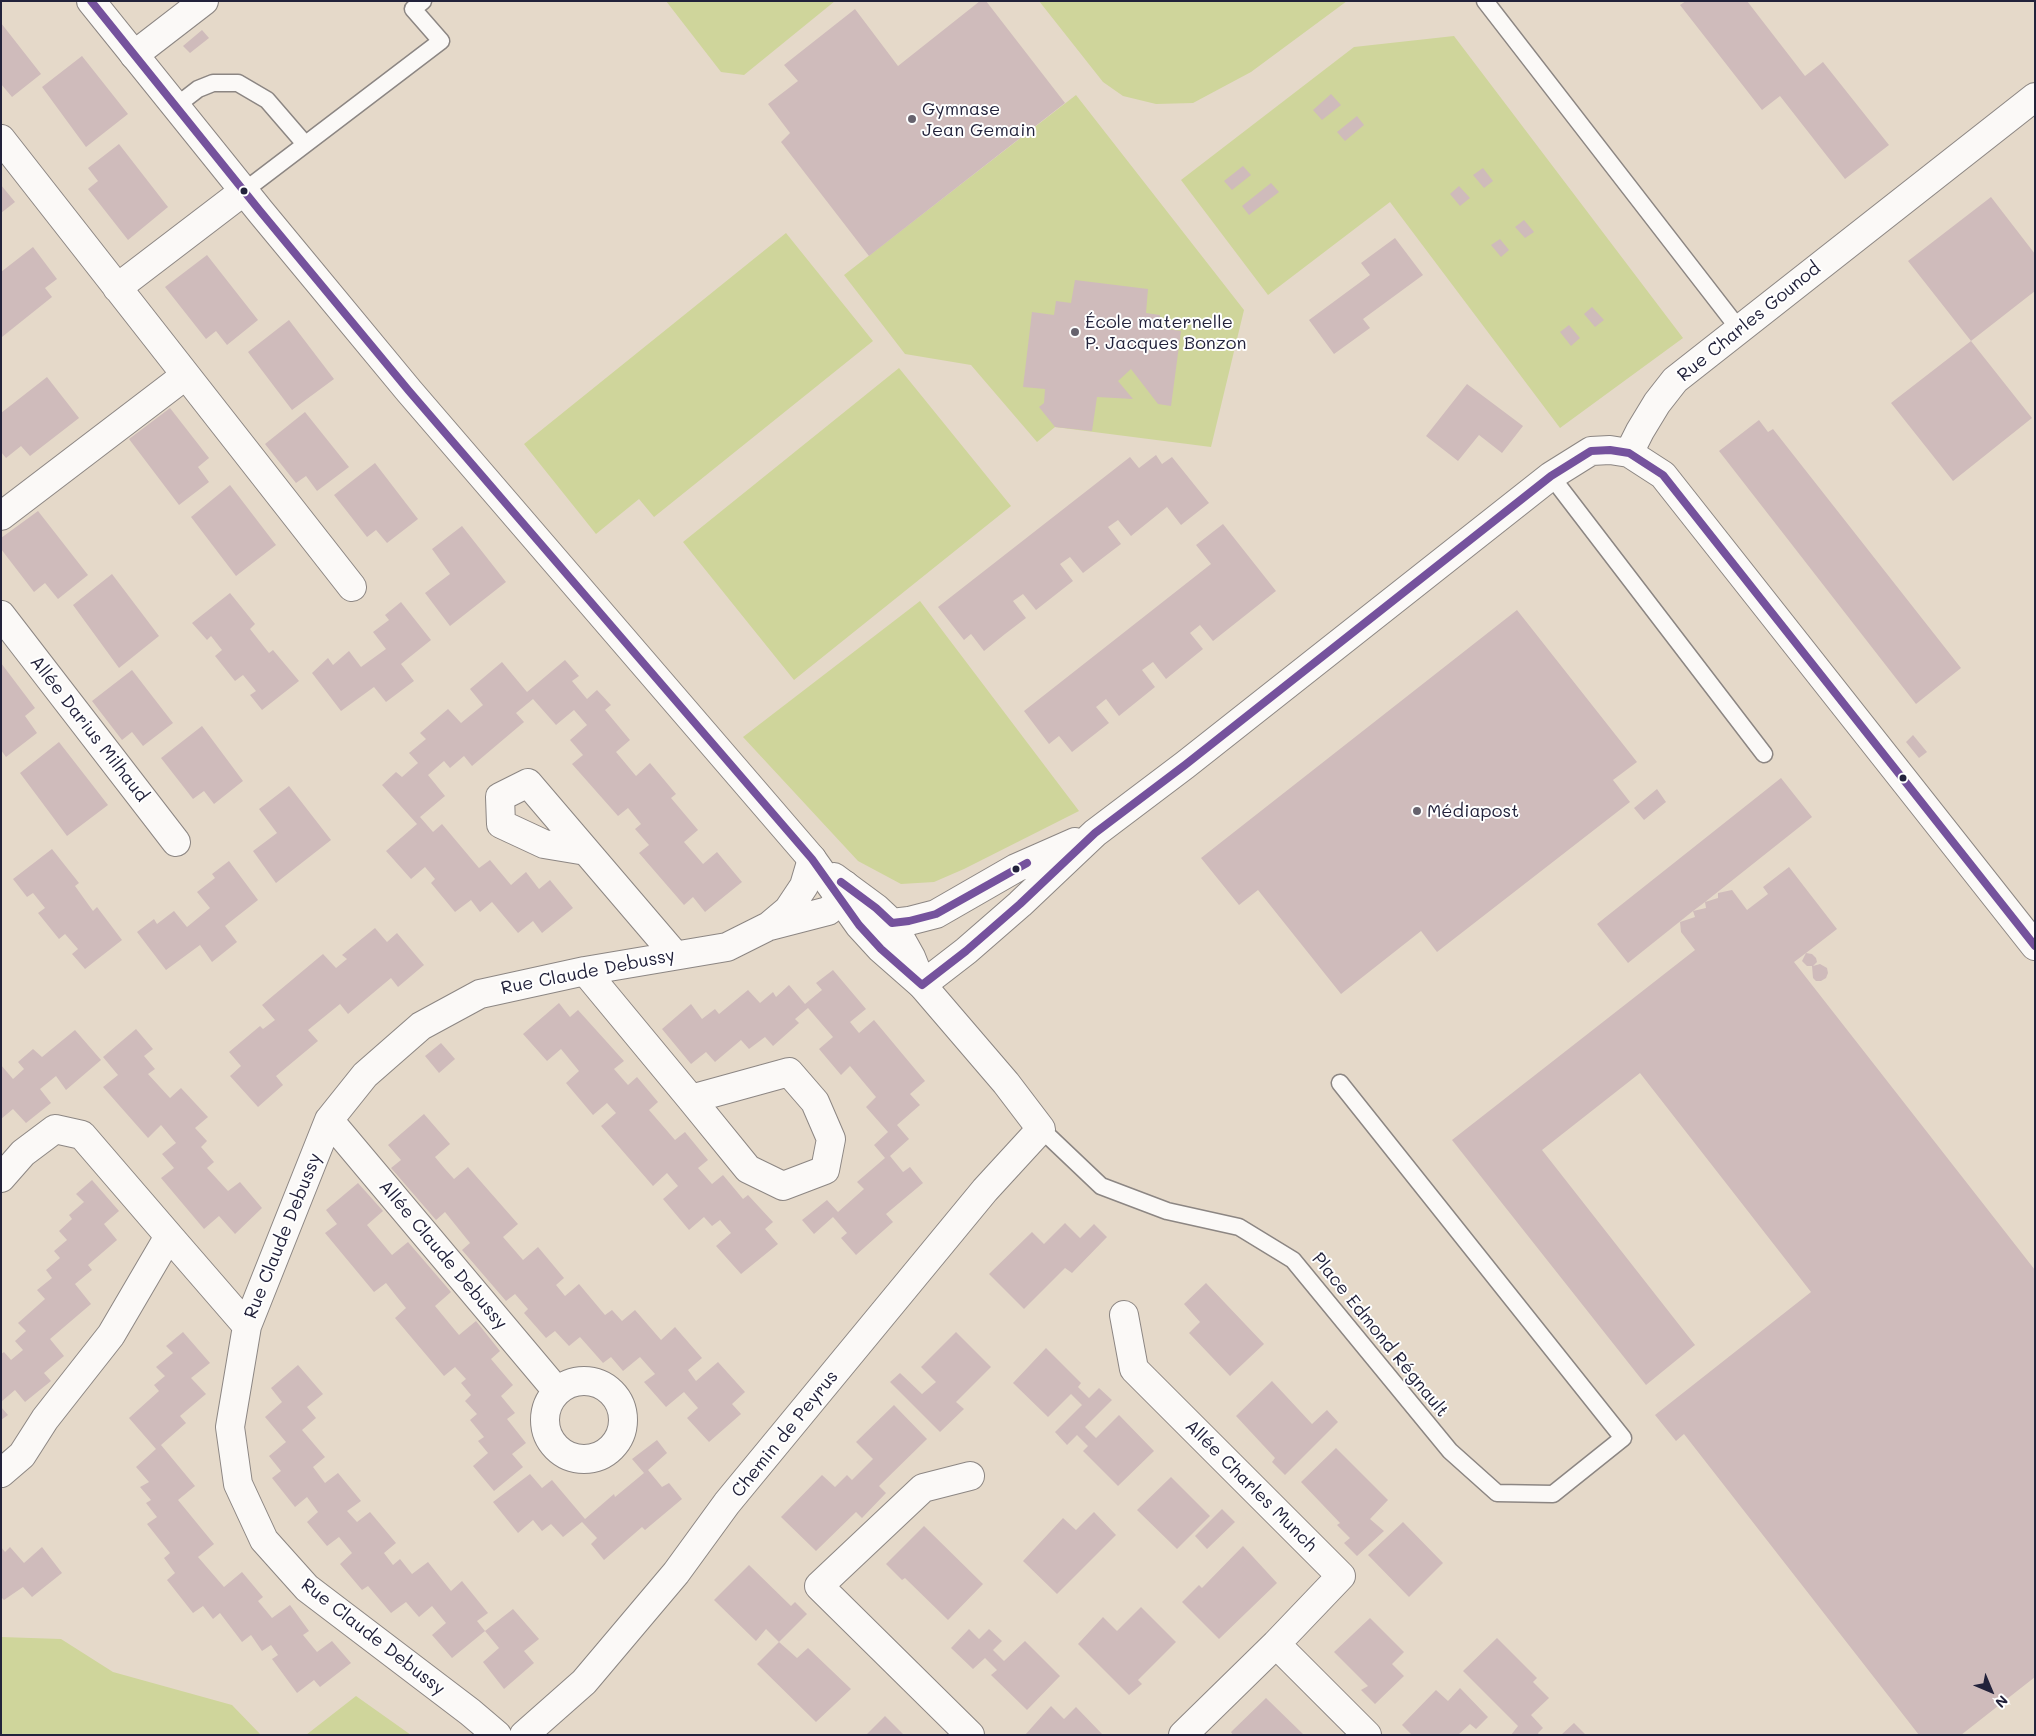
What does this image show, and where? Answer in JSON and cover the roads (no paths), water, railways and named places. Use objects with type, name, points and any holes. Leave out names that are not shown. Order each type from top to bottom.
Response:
[{"type":"street","points":[[91,1],[409,391],[812,859],[843,892],[859,926],[881,949],[911,968],[966,951],[1020,904],[1095,833],[1185,765],[1551,476],[1591,451],[1610,450],[1629,452],[1663,475],[2035,946]]},
{"type":"street","points":[[134,55],[204,1]]},
{"type":"street","name":"Rue Charles Gounod","points":[[1629,452],[1657,402],[1675,380],[2035,97]]},
{"type":"street","points":[[1,139],[352,587]]},
{"type":"street","points":[[117,288],[244,191]]},
{"type":"street","points":[[1,516],[186,375]]},
{"type":"street","name":"Allée Darius Milhaud","points":[[1,615],[176,842]]},
{"type":"street","points":[[911,968],[917,932],[936,914],[1016,868],[1095,833]]},
{"type":"street","points":[[586,851],[675,955]]},
{"type":"street","name":"Rue Claude Debussy","points":[[769,926],[788,910],[804,886],[812,859]]},
{"type":"street","points":[[843,892],[876,908],[892,923],[911,968],[1041,1128]]},
{"type":"street","name":"Rue Claude Debussy","points":[[497,1735],[470,1712],[307,1588],[264,1540],[238,1484],[230,1427],[247,1326],[329,1120],[364,1075],[421,1026],[480,994],[585,971],[727,947],[769,926],[828,911],[843,892]]},
{"type":"street","points":[[892,923],[936,914]]},
{"type":"street","points":[[585,971],[690,1099],[748,1169],[784,1186],[825,1170],[831,1139],[815,1102],[788,1072],[690,1099]]},
{"type":"street","name":"Allée Claude Debussy","points":[[329,1120],[557,1391]]},
{"type":"street","name":"Chemin de Peyrus","points":[[524,1735],[584,1682],[676,1573],[727,1503],[985,1190],[1041,1128]]},
{"type":"street","points":[[1,1178],[22,1152],[55,1129],[82,1136],[247,1326]]},
{"type":"street","points":[[1,1473],[22,1455],[45,1419],[111,1336],[169,1236]]},
{"type":"street","name":"Allée Charles Munch","points":[[1124,1315],[1134,1369],[1341,1576],[1276,1644],[1183,1735]]},
{"type":"street","points":[[970,1476],[923,1488],[819,1586],[970,1735]]},
{"type":"street","points":[[1276,1644],[1367,1735]]},
{"type":"lane","points":[[244,191],[441,41],[414,9],[423,1]]},
{"type":"lane","points":[[1485,1],[1739,329]]},
{"type":"lane","points":[[176,106],[198,90],[213,83],[238,83],[267,100],[305,144]]},
{"type":"lane","points":[[1551,476],[1764,754]]},
{"type":"lane","name":"Place Edmond Régnault","points":[[1041,1128],[1101,1186],[1167,1211],[1239,1227],[1293,1260],[1450,1451],[1497,1493],[1553,1494],[1623,1438],[1340,1083]]},
{"type":"place","name":"Gymnase Jean Gemain","points":[[912,119]]},
{"type":"place","name":"École maternelle P. Jacques Bonzon","points":[[1075,332]]},
{"type":"place","name":"Médiapost","points":[[1417,811]]}]
